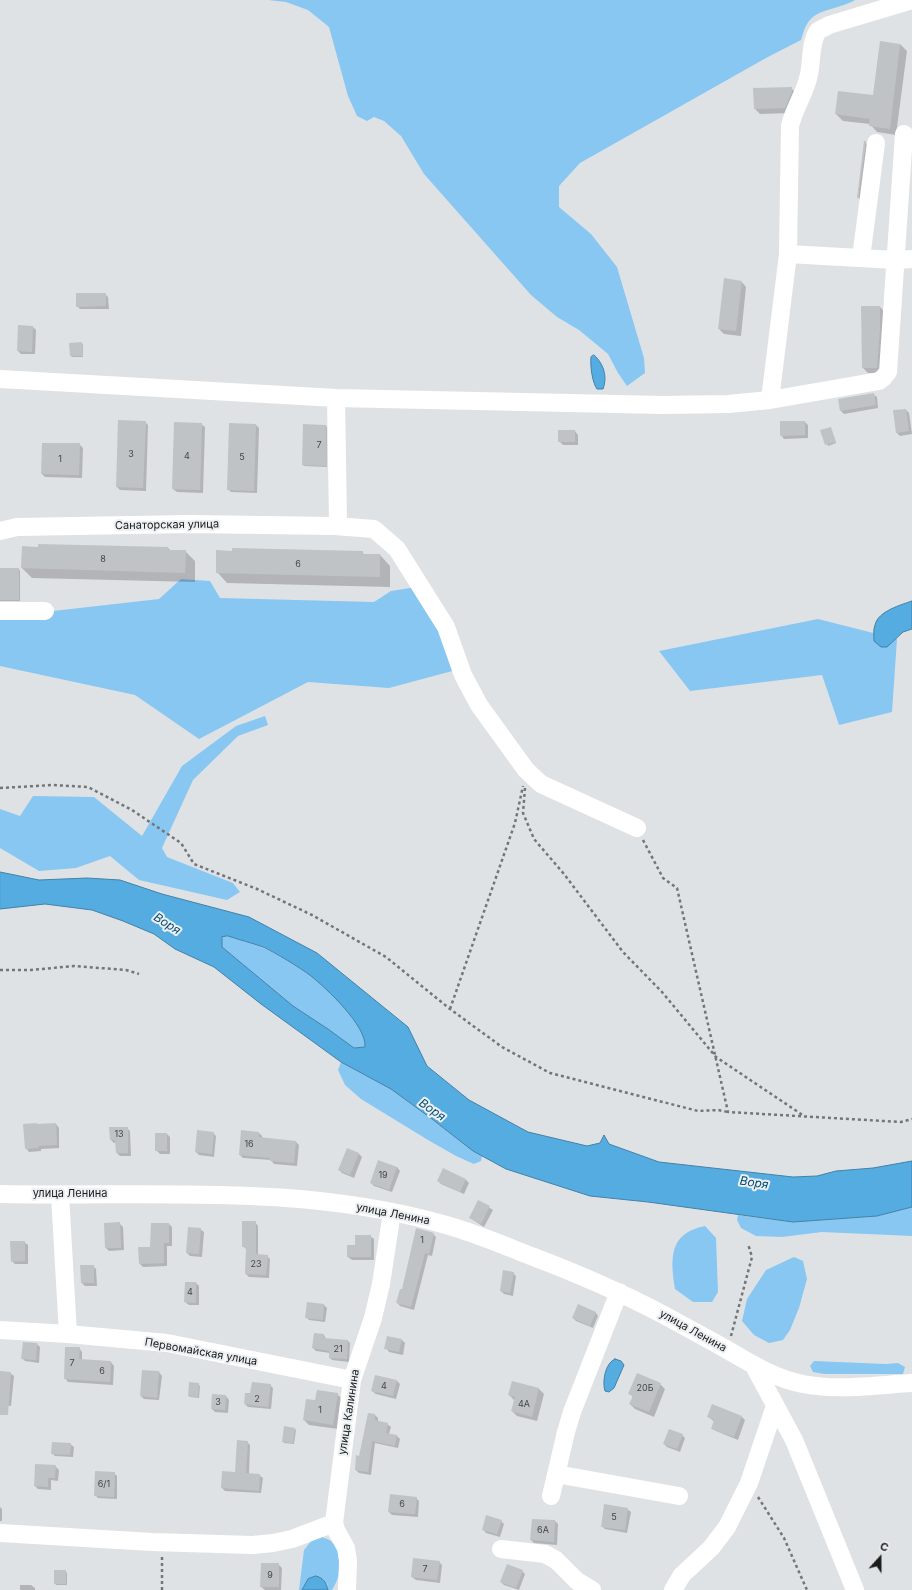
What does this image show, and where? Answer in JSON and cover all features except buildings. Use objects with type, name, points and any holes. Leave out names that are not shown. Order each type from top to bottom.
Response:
[{"type":"street","points":[[770,400],[788,254],[790,126],[793,113],[800,100],[809,75],[814,41],[818,31],[829,25],[912,0]]},
{"type":"street","points":[[0,379],[336,398],[663,405],[728,404],[770,400],[879,381],[884,378],[888,372],[903,260],[902,159],[908,139]]},
{"type":"street","points":[[861,258],[876,143]]},
{"type":"street","points":[[788,254],[903,260],[912,268]]},
{"type":"street","points":[[335,526],[338,522],[336,398]]},
{"type":"street","name":"Санаторская улица","points":[[0,531],[18,527],[181,524],[335,526],[374,529],[397,549],[446,627],[463,675],[479,705],[526,770],[541,784],[637,828]]},
{"type":"street","points":[[0,611],[45,611]]},
{"type":"street","name":"улица Ленина","points":[[0,1194],[60,1195],[185,1193],[259,1196],[331,1202],[392,1212],[447,1225],[504,1245],[619,1292],[754,1366],[787,1380],[826,1388],[912,1383]]},
{"type":"street","points":[[60,1195],[68,1334]]},
{"type":"street","name":"улица Калинина","points":[[334,1523],[352,1380],[372,1318],[381,1284],[392,1212]]},
{"type":"street","points":[[551,1496],[572,1412],[619,1292]]},
{"type":"street","name":"Первомайская улица","points":[[0,1330],[68,1334],[167,1344],[352,1380]]},
{"type":"street","points":[[754,1366],[794,1440],[855,1590]]},
{"type":"street","points":[[659,1590],[678,1583],[712,1548],[727,1527],[749,1483],[775,1406]]},
{"type":"street","points":[[556,1474],[679,1496]]},
{"type":"street","points":[[0,1533],[162,1542],[253,1545],[292,1539],[334,1523],[336,1530],[346,1548],[348,1561],[347,1590]]},
{"type":"street","points":[[502,1549],[545,1554],[552,1557],[576,1580],[592,1590]]},
{"type":"path","points":[[450,1009],[515,823],[526,770]]},
{"type":"path","points":[[526,770],[523,813],[534,839],[564,874],[623,952],[662,992],[716,1057],[804,1116]]},
{"type":"path","points":[[0,788],[53,785],[88,787],[132,810],[181,843],[194,864],[257,889],[312,915],[386,957],[450,1009],[502,1047],[550,1073],[698,1110],[901,1122],[912,1119]]},
{"type":"path","points":[[637,828],[663,878],[676,888],[728,1112]]},
{"type":"path","points":[[0,970],[31,970],[74,966],[126,970],[139,974]]},
{"type":"path","points":[[727,1350],[752,1257],[748,1244]]},
{"type":"path","points":[[749,1483],[784,1538],[807,1590]]},
{"type":"path","points":[[162,1542],[162,1590]]},
{"type":"shaded area","points":[[268,0],[855,0],[819,13],[807,24],[801,40],[766,58],[580,163],[559,186],[559,207],[591,234],[617,267],[644,358],[645,373],[627,386],[608,354],[579,330],[557,317],[531,295],[424,174],[401,136],[384,121],[374,117],[367,121],[357,116],[348,96],[329,27],[308,10],[286,2]]},
{"type":"shaded area","points":[[181,579],[210,581],[220,598],[374,602],[391,591],[416,587],[444,632],[456,670],[389,688],[308,682],[199,739],[135,695],[0,666],[0,617],[159,599]]},
{"type":"shaded area","points":[[818,619],[897,639],[892,712],[839,725],[822,675],[690,691],[659,651]]},
{"type":"shaded area","points":[[265,716],[268,725],[238,736],[193,780],[162,848],[167,857],[233,883],[240,892],[227,900],[139,880],[110,856],[76,868],[39,871],[0,848],[0,809],[20,816],[33,796],[94,797],[142,836],[182,766],[236,726]]},
{"type":"shaded area","points":[[228,936],[268,950],[287,960],[311,976],[336,998],[353,1018],[364,1038],[365,1047],[354,1048],[293,1006],[222,947],[222,937]]},
{"type":"shaded area","points":[[341,1062],[391,1089],[473,1151],[482,1156],[481,1161],[474,1164],[456,1156],[361,1099],[345,1085],[338,1070]]},
{"type":"shaded area","points":[[912,1207],[912,1236],[822,1232],[782,1237],[756,1236],[741,1228],[737,1220],[738,1215],[793,1222],[877,1216]]},
{"type":"shaded area","points":[[705,1226],[716,1238],[718,1292],[712,1302],[693,1302],[675,1289],[673,1278],[673,1257],[678,1241],[684,1234],[693,1229]]},
{"type":"shaded area","points":[[794,1257],[803,1261],[807,1279],[799,1308],[790,1330],[783,1340],[769,1343],[754,1335],[742,1321],[747,1299],[766,1270]]},
{"type":"shaded area","points":[[814,1361],[886,1364],[898,1363],[905,1367],[903,1374],[824,1374],[813,1372],[810,1366]]},
{"type":"shaded area","points":[[322,1537],[331,1541],[338,1552],[340,1565],[338,1579],[332,1590],[328,1590],[327,1584],[308,1579],[302,1590],[299,1590],[304,1550],[312,1540]]},
{"type":"water","points":[[594,355],[604,370],[605,379],[603,389],[597,389],[595,386],[591,369],[591,357]]},
{"type":"water","points":[[912,601],[912,629],[903,632],[887,647],[881,647],[874,641],[874,629],[877,620],[890,609]]},
{"type":"water","name":"Воря","points":[[0,872],[39,880],[87,878],[120,880],[162,894],[249,917],[317,953],[408,1027],[427,1066],[469,1100],[528,1132],[587,1146],[600,1143],[604,1135],[609,1144],[659,1162],[793,1177],[817,1176],[836,1171],[873,1168],[912,1161],[912,1207],[877,1216],[793,1222],[648,1202],[590,1196],[506,1169],[473,1151],[391,1089],[341,1062],[261,1004],[214,967],[175,949],[154,934],[92,910],[45,904],[0,909]],"holes":[[[228,936],[268,949],[311,976],[326,989],[353,1018],[364,1038],[365,1047],[354,1048],[293,1006],[222,947],[222,937]]]},
{"type":"water","points":[[615,1359],[621,1361],[624,1365],[614,1388],[609,1392],[605,1391],[604,1378],[609,1364]]},
{"type":"water","points":[[316,1576],[324,1581],[328,1590],[302,1590],[308,1579]]}]
